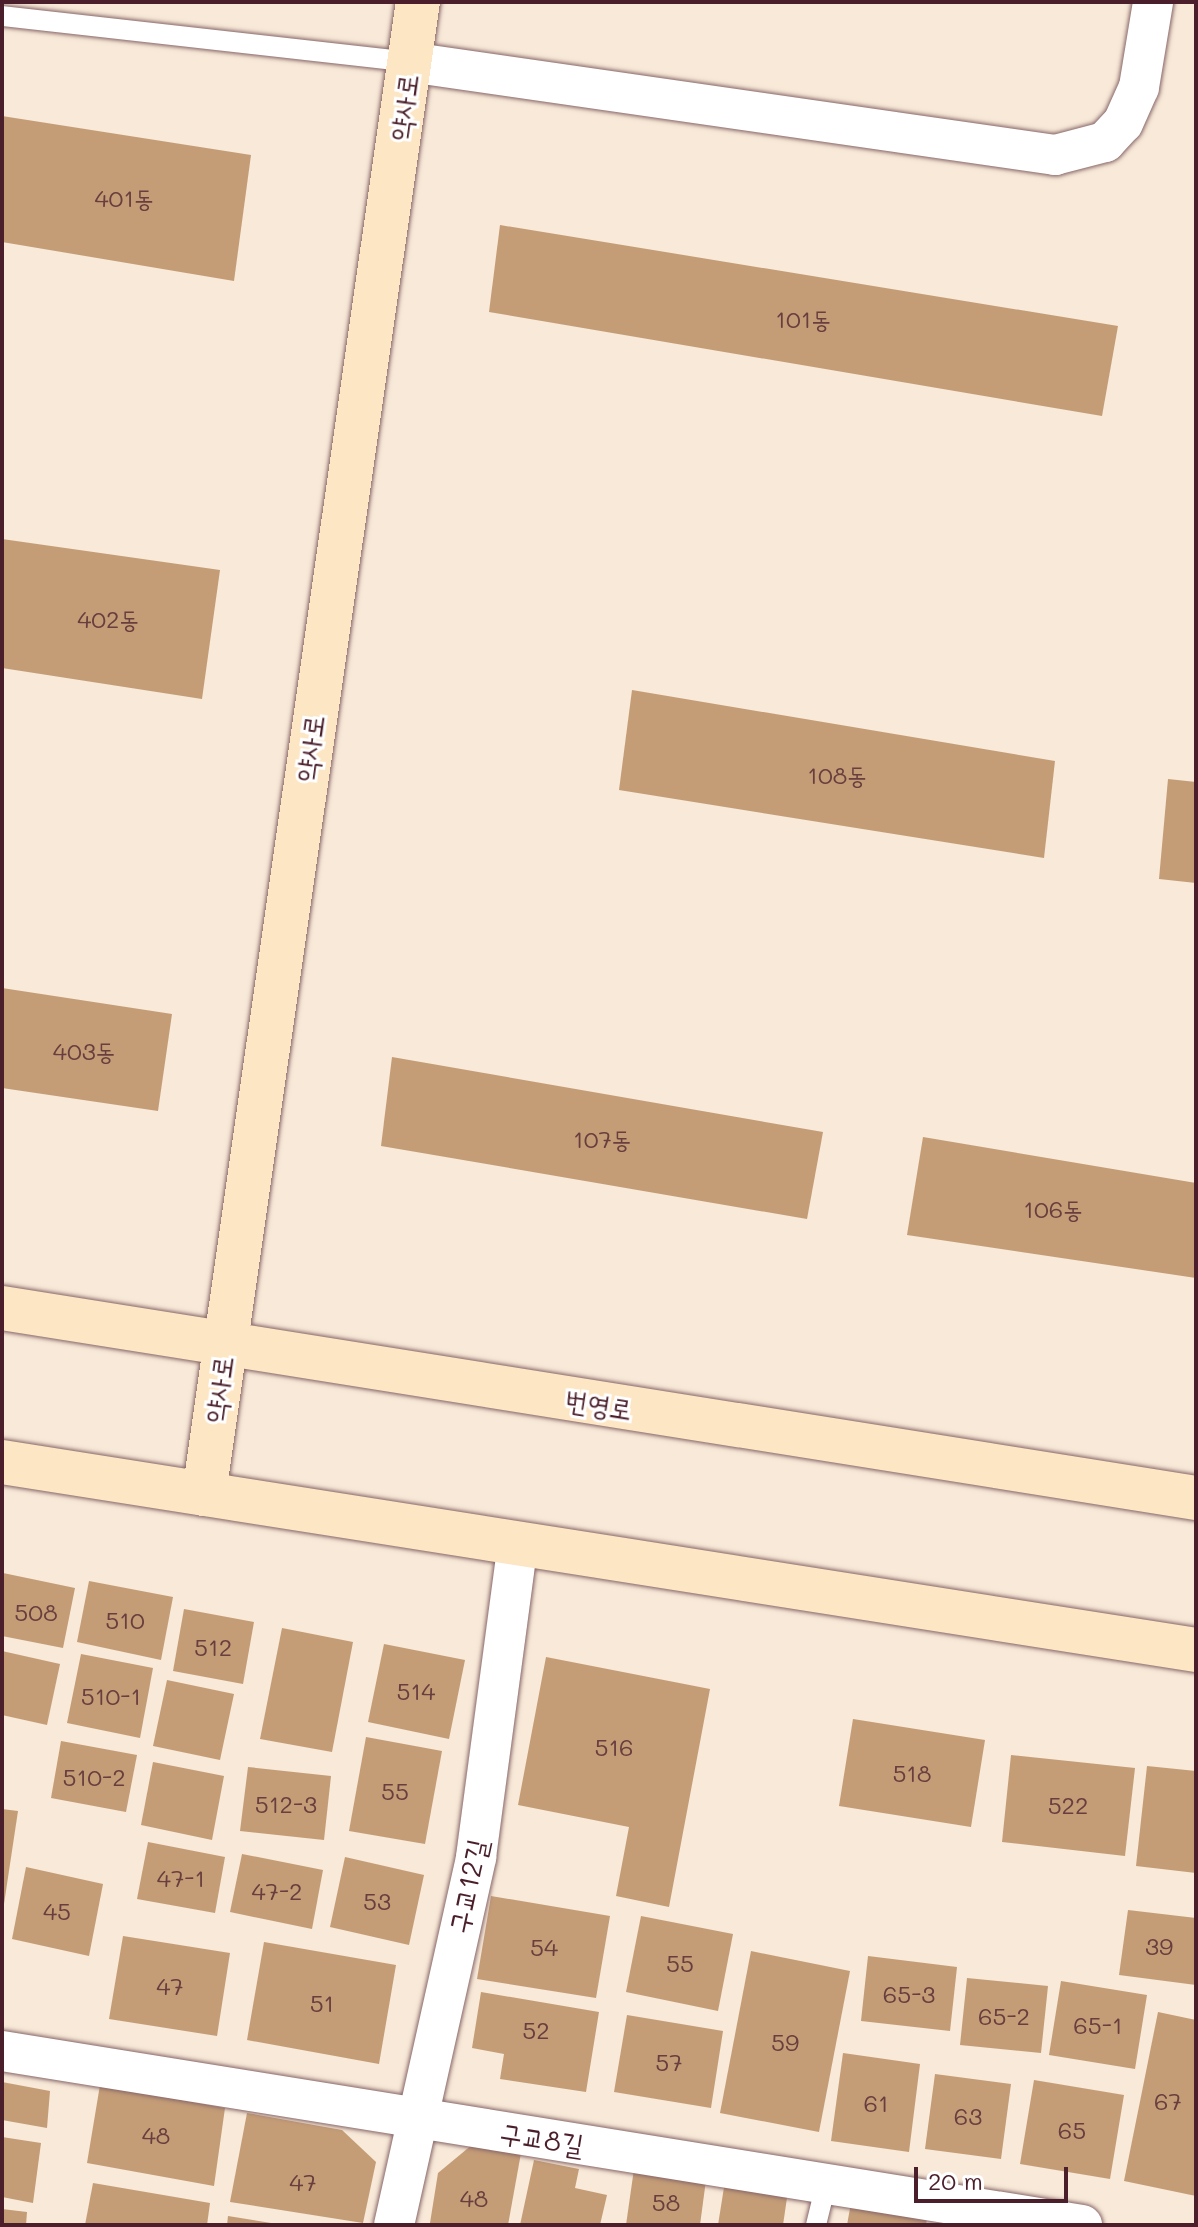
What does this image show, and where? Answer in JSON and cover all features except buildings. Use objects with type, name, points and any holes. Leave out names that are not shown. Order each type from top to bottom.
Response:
[{"type":"main road","name":"약사로","points":[[204,1494],[418,2]]},
{"type":"main road","name":"번영로","points":[[2,1308],[1196,1498]]},
{"type":"main road","points":[[2,1462],[1196,1650]]},
{"type":"street","points":[[409,62],[1055,155],[1105,142],[1123,123],[1139,87],[1153,2]]},
{"type":"street","name":"구교12길","points":[[394,2225],[413,2117],[476,1857],[518,1544]]},
{"type":"street","name":"구교8길","points":[[2,2051],[1082,2225]]},
{"type":"lane","points":[[2,16],[409,62]]},
{"type":"lane","points":[[816,2225],[826,2184]]}]
